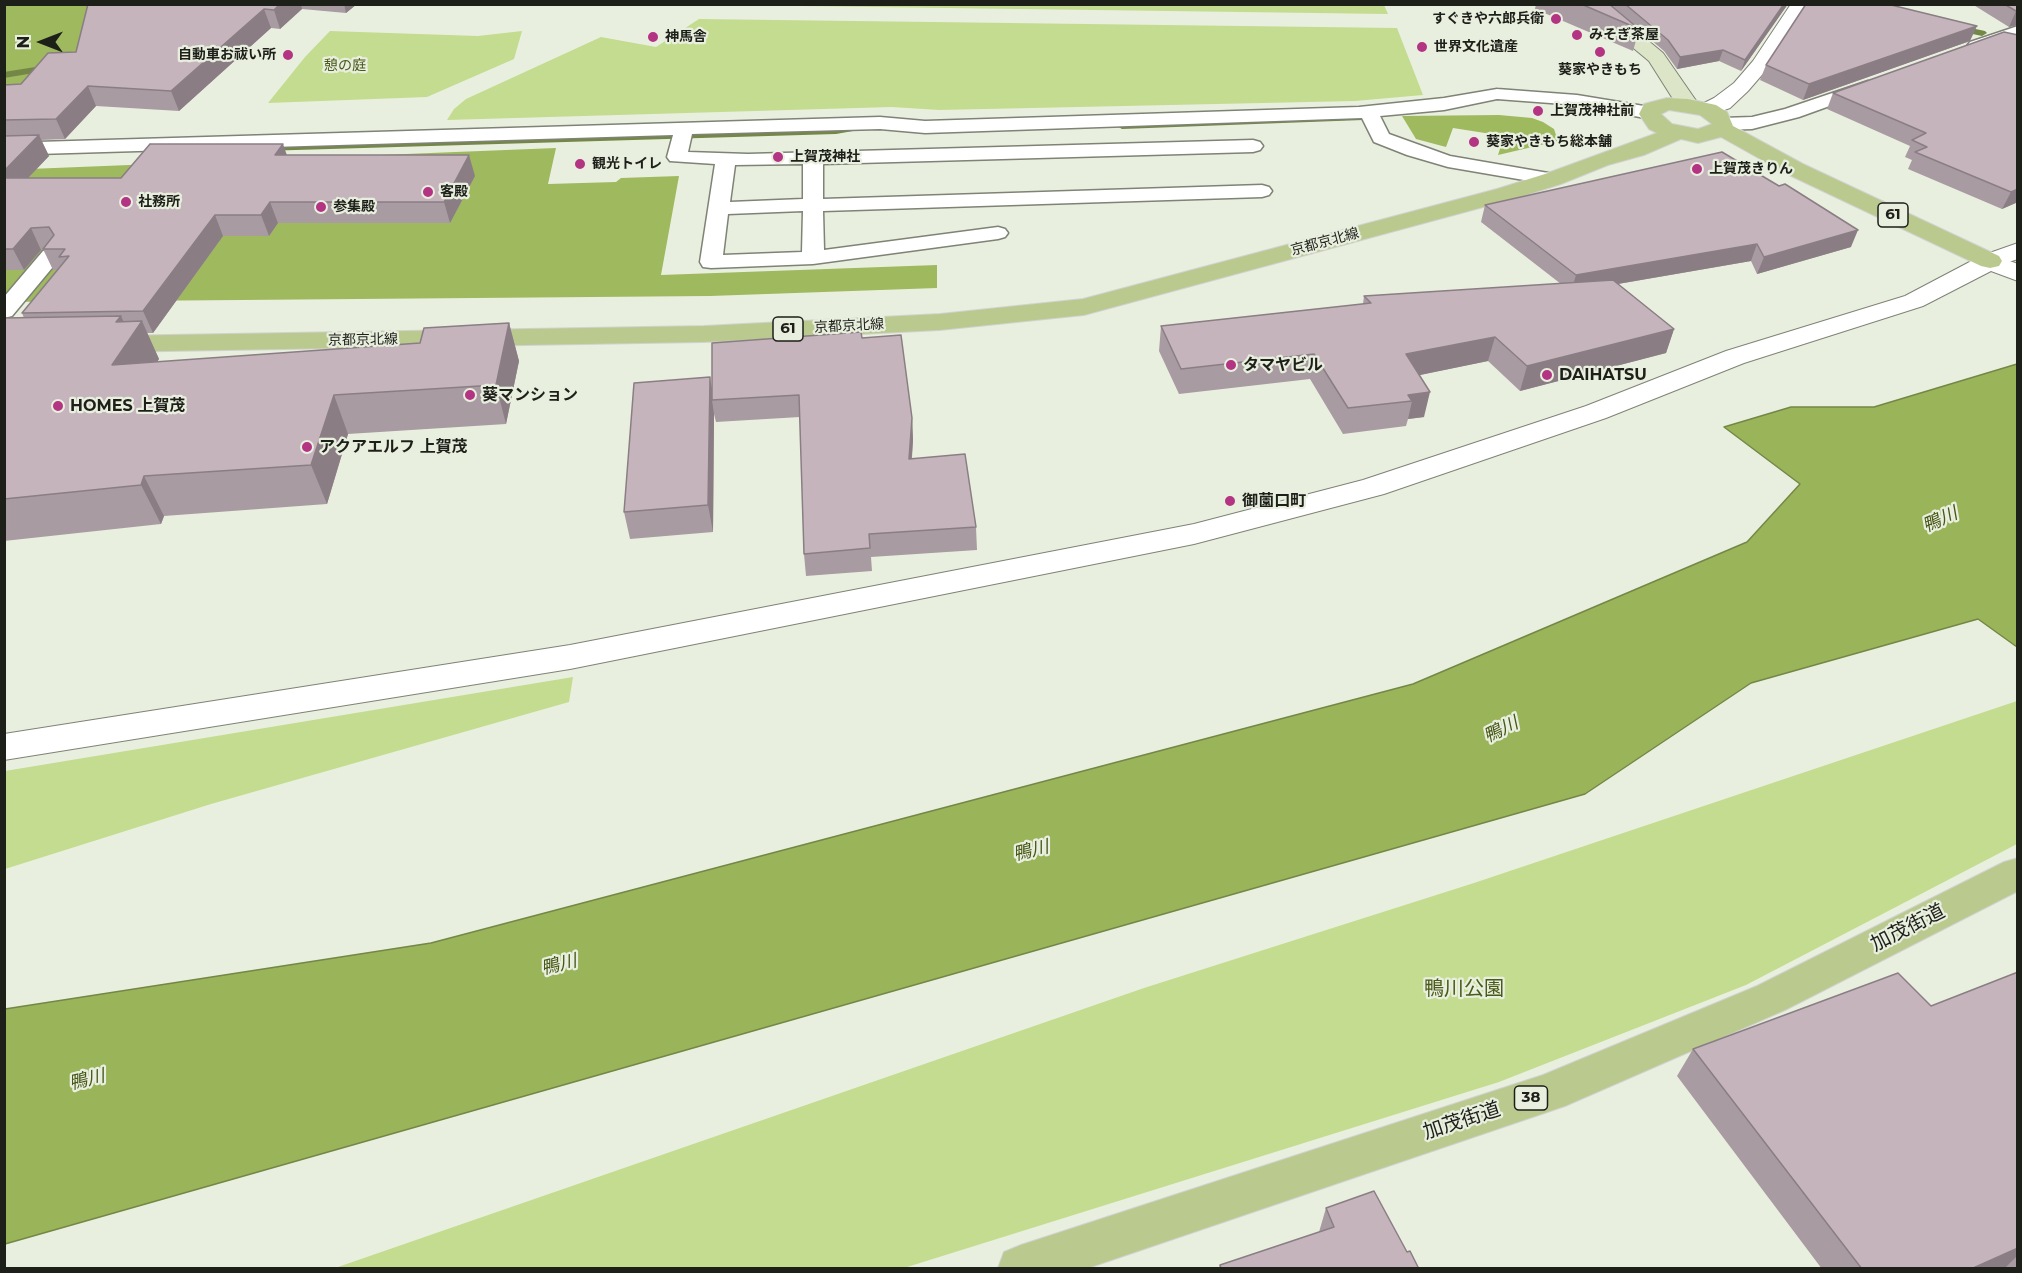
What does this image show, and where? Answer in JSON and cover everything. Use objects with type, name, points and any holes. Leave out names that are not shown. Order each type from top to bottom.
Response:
[{"type":"main road","points":[[1578,4],[1609,18],[1656,57],[1710,121]]},
{"type":"main road","name":"京都京北線","points":[[1600,160],[1653,119],[1658,106],[1667,104],[1710,121],[1795,169],[2011,265]]},
{"type":"main road","name":"京都京北線","points":[[1653,119],[1677,133]]},
{"type":"main road","name":"京都京北線","points":[[88,345],[704,334],[940,321],[1084,307],[1553,179],[1710,121]]},
{"type":"main road","name":"加茂街道","points":[[1021,1269],[1550,1092],[1771,998],[2018,873]]},
{"type":"street","points":[[1710,121],[1722,103],[1741,87],[1760,65],[1801,4]]},
{"type":"street","points":[[4,747],[570,657],[1194,534],[1373,487],[1596,412],[1736,357],[1914,301],[2011,265]]},
{"type":"lane","points":[[1964,51],[2018,31]]},
{"type":"lane","points":[[1710,121],[1752,123],[1792,112],[1888,79]]},
{"type":"lane","points":[[4,149],[880,123],[936,126],[1369,112],[1444,104],[1497,94],[1577,100],[1653,119]]},
{"type":"lane","points":[[1369,112],[1381,138],[1414,151],[1448,161],[1553,179]]},
{"type":"lane","points":[[684,129],[677,157],[813,158],[1253,146]]},
{"type":"lane","points":[[813,158],[813,258]]},
{"type":"lane","points":[[726,159],[711,262],[813,258],[998,233]]},
{"type":"lane","points":[[719,208],[1262,191]]},
{"type":"lane","points":[[4,311],[51,256]]},
{"type":"green space","points":[[1384,4],[1388,14],[727,5]]},
{"type":"green space","points":[[699,19],[1397,28],[1423,95],[1355,101],[939,110],[892,107],[447,120],[454,109],[466,99],[601,37],[656,47]]},
{"type":"green space","name":"憩の庭","points":[[330,31],[478,36],[522,31],[514,59],[427,97],[268,103],[305,57]]},
{"type":"green space","points":[[573,677],[569,702],[211,804],[5,869],[5,771]]},
{"type":"green space","name":"鴨川公園","points":[[2017,701],[2017,844],[1746,985],[1499,1082],[904,1268],[335,1268],[1144,988],[1474,883]]},
{"type":"shaded area","points":[[185,4],[5,114],[4,5]]},
{"type":"shaded area","points":[[1499,115],[1532,118],[1543,122],[1554,129],[1558,141],[1498,155],[1504,136],[1453,128],[1446,147],[1416,139],[1402,116]]},
{"type":"shaded area","points":[[556,148],[548,184],[616,182],[621,178],[679,176],[661,275],[937,265],[937,288],[710,296],[5,302],[4,170]]},
{"type":"water","name":"鴨川","points":[[2017,364],[2017,647],[1978,619],[1751,683],[1585,794],[5,1244],[5,1009],[431,943],[1413,684],[1747,542],[1800,484],[1724,427],[1791,407],[1874,407]]},
{"type":"building","points":[[88,4],[280,4],[274,10],[264,9],[171,91],[88,86],[56,119],[4,120],[4,85],[21,84],[48,53],[76,52]]},
{"type":"building","points":[[1581,4],[1609,4],[1639,29]]},
{"type":"building","points":[[1625,4],[1784,4],[1745,60],[1723,50],[1680,57],[1668,40]]},
{"type":"building","points":[[1806,4],[1887,4],[1977,26],[1809,84],[1766,65]]},
{"type":"building","points":[[2004,4],[2018,4],[2018,11],[2016,11]]},
{"type":"building","points":[[2004,32],[2018,35],[2018,189],[2011,192],[1915,152],[1927,147],[1912,140],[1926,133],[1833,93]]},
{"type":"building","points":[[39,135],[4,171],[4,136]]},
{"type":"building","points":[[150,144],[283,144],[275,155],[469,155],[444,202],[270,202],[261,215],[215,215],[143,311],[22,313],[69,256],[59,257],[65,249],[43,249],[54,235],[49,227],[31,228],[13,249],[4,249],[4,178],[121,178]]},
{"type":"building","points":[[1722,152],[1779,186],[1785,184],[1858,230],[1764,257],[1757,244],[1576,275],[1485,205]]},
{"type":"building","points":[[1613,280],[1674,329],[1527,366],[1495,337],[1406,354],[1430,392],[1408,395],[1412,401],[1348,408],[1314,354],[1181,369],[1161,326],[1371,303],[1364,296]]},
{"type":"building","points":[[121,316],[116,322],[142,321],[112,365],[420,343],[424,328],[509,323],[496,385],[334,395],[311,465],[144,476],[141,485],[4,499],[4,318]]},
{"type":"building","points":[[861,332],[862,338],[901,335],[912,418],[909,459],[965,454],[976,527],[869,534],[870,548],[804,554],[799,395],[712,400],[712,343]]},
{"type":"building","points":[[710,377],[708,505],[624,512],[634,383]]},
{"type":"building","points":[[2018,972],[2018,1248],[1971,1269],[1862,1269],[1693,1049],[1898,973],[1931,1006]]},
{"type":"building","points":[[1374,1191],[1407,1252],[1410,1251],[1419,1269],[1221,1269],[1220,1265],[1334,1227],[1326,1208]]},
{"type":"waterway","points":[[1952,27],[1982,33]]},
{"type":"waterway","points":[[4,75],[54,67]]},
{"type":"waterway","points":[[1122,126],[1359,118]]},
{"type":"waterway","points":[[262,148],[836,131],[866,126]]},
{"type":"place","name":"すぐきや六郎兵衛","points":[[1556,19]]},
{"type":"place","name":"みそぎ茶屋","points":[[1577,35]]},
{"type":"place","name":"神馬舎","points":[[653,37]]},
{"type":"place","name":"世界文化遺産","points":[[1422,47]]},
{"type":"place","name":"葵家やきもち","points":[[1600,52]]},
{"type":"place","name":"自動車お祓い所","points":[[288,55]]},
{"type":"place","name":"上賀茂神社前","points":[[1538,111]]},
{"type":"place","name":"葵家やきもち総本舗","points":[[1474,142]]},
{"type":"place","name":"上賀茂神社","points":[[778,157]]},
{"type":"place","name":"観光トイレ","points":[[580,164]]},
{"type":"place","name":"上賀茂きりん","points":[[1697,169]]},
{"type":"place","name":"客殿","points":[[428,192]]},
{"type":"place","name":"社務所","points":[[126,202]]},
{"type":"place","name":"参集殿","points":[[321,207]]},
{"type":"place","name":"タマヤビル","points":[[1231,365]]},
{"type":"place","name":"DAIHATSU","points":[[1547,375]]},
{"type":"place","name":"葵マンション","points":[[470,395]]},
{"type":"place","name":"HOMES 上賀茂","points":[[58,406]]},
{"type":"place","name":"アクアエルフ 上賀茂","points":[[307,447]]},
{"type":"place","name":"御薗口町","points":[[1230,501]]}]
